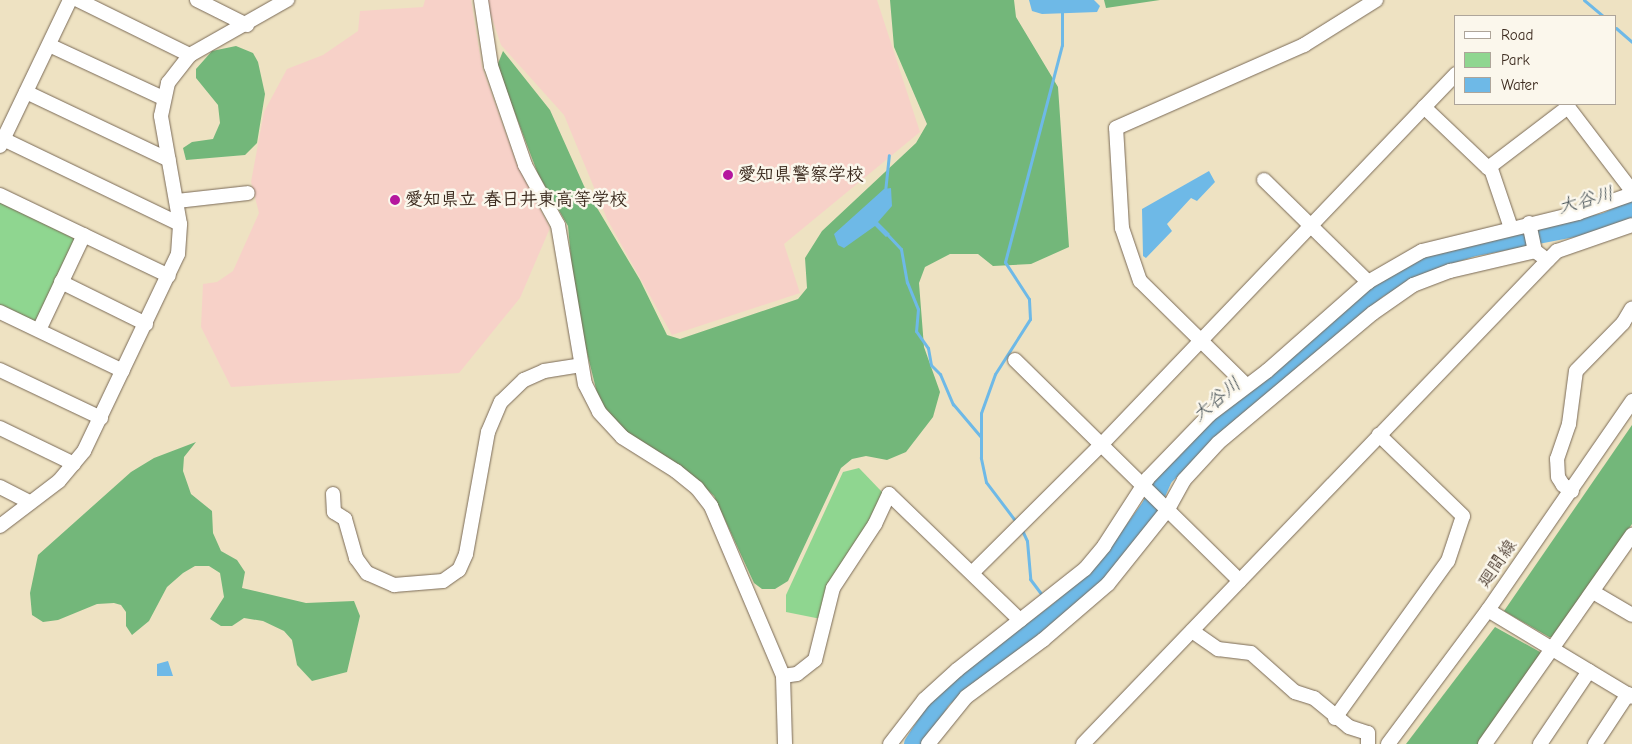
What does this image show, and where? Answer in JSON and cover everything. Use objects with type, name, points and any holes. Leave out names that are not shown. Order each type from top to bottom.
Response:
[{"type":"street","points":[[70,0],[2,142],[180,224]]},
{"type":"street","points":[[78,0],[190,55]]},
{"type":"street","points":[[197,0],[247,24]]},
{"type":"street","points":[[0,526],[59,481],[74,464],[101,418],[178,254],[180,224],[161,116],[163,98],[176,68],[190,55],[287,0]]},
{"type":"street","points":[[481,0],[491,66],[525,165],[558,224],[580,365],[599,412],[622,437],[697,488],[711,506],[783,676],[785,744]]},
{"type":"street","points":[[1246,386],[1140,281],[1125,244],[1116,128],[1304,45],[1376,0]]},
{"type":"street","points":[[48,45],[163,98]]},
{"type":"street","points":[[973,572],[1102,444],[1454,76]]},
{"type":"street","points":[[26,92],[169,160]]},
{"type":"street","points":[[890,744],[924,700],[1085,569],[1104,546],[1144,485],[1210,415],[1267,372],[1368,282],[1422,251],[1529,223],[1578,213],[1632,192],[1568,107],[1488,168],[1424,107]]},
{"type":"street","points":[[1490,166],[1511,228]]},
{"type":"street","points":[[1264,180],[1368,282]]},
{"type":"street","points":[[177,201],[248,193]]},
{"type":"street","points":[[0,195],[169,276]]},
{"type":"street","points":[[1529,223],[1535,251],[1548,260]]},
{"type":"street","points":[[1083,744],[1557,251],[1632,225]]},
{"type":"street","points":[[39,330],[84,235]]},
{"type":"street","points":[[928,744],[966,697],[1043,640],[1108,584],[1166,508],[1184,480],[1218,443],[1392,298],[1414,285],[1450,271],[1535,251]]},
{"type":"street","points":[[62,282],[146,324]]},
{"type":"street","points":[[1572,491],[1563,486],[1558,477],[1557,459],[1569,424],[1576,371],[1623,323],[1632,308]]},
{"type":"street","points":[[0,312],[124,371]]},
{"type":"street","points":[[1015,360],[1240,581]]},
{"type":"street","points":[[332,494],[334,512],[345,519],[356,558],[367,573],[394,586],[442,581],[459,570],[466,554],[488,432],[501,402],[524,380],[544,371],[580,365]]},
{"type":"street","points":[[0,370],[101,418]]},
{"type":"street","name":"廻間線","points":[[1388,744],[1488,610],[1572,491],[1632,401]]},
{"type":"street","points":[[0,428],[74,464]]},
{"type":"street","points":[[1335,718],[1448,561],[1463,516],[1379,435]]},
{"type":"street","points":[[0,487],[30,502]]},
{"type":"street","points":[[783,676],[797,674],[815,660],[833,588],[875,524],[889,494],[973,572],[1020,620]]},
{"type":"street","points":[[1485,744],[1632,536]]},
{"type":"street","points":[[1593,592],[1632,614]]},
{"type":"street","points":[[1488,610],[1630,696],[1596,744]]},
{"type":"street","points":[[1192,631],[1218,649],[1251,653],[1295,692],[1314,698],[1335,718],[1349,727],[1368,733],[1368,744]]},
{"type":"street","points":[[1540,744],[1589,671]]},
{"type":"shaded area","name":"愛知県立 春日井東高等学校","points":[[425,0],[471,0],[482,67],[517,165],[550,228],[520,298],[459,373],[231,387],[201,327],[203,284],[217,282],[233,271],[259,213],[251,182],[264,112],[287,69],[323,55],[358,31],[360,11],[423,7]]},
{"type":"shaded area","name":"愛知県警察学校","points":[[486,0],[877,0],[920,132],[784,244],[800,293],[672,335],[607,219],[564,115],[501,45]]},
{"type":"green space","points":[[890,0],[1014,0],[1016,17],[1058,87],[1069,247],[1031,264],[993,266],[978,254],[950,254],[925,267],[919,283],[924,347],[940,392],[933,417],[906,452],[887,460],[866,456],[852,459],[841,468],[788,581],[775,589],[762,589],[754,583],[714,496],[694,477],[628,434],[599,401],[575,304],[568,226],[538,174],[497,66],[503,51],[550,110],[584,186],[640,280],[667,335],[680,339],[798,299],[807,288],[805,258],[822,231],[916,143],[927,124],[894,47]]},
{"type":"green space","points":[[1104,0],[1160,0],[1106,8]]},
{"type":"green space","points":[[236,46],[253,53],[258,62],[265,94],[257,143],[245,155],[186,160],[183,148],[192,142],[213,139],[220,123],[218,105],[196,78],[196,69],[212,51]]},
{"type":"green space","points":[[0,202],[75,239],[77,243],[34,324],[0,307]]},
{"type":"green space","points":[[1632,425],[1632,524],[1553,637],[1549,637],[1504,611]]},
{"type":"green space","points":[[196,442],[184,457],[183,471],[191,494],[212,511],[213,533],[221,551],[237,560],[245,572],[242,588],[306,603],[354,601],[360,616],[347,672],[312,681],[297,665],[292,640],[284,631],[263,621],[244,618],[232,626],[221,626],[210,619],[224,597],[220,573],[209,566],[195,566],[183,573],[167,587],[149,621],[132,635],[126,626],[126,612],[121,605],[114,603],[97,604],[58,620],[43,622],[32,615],[30,593],[38,555],[131,472],[154,458]]},
{"type":"green space","points":[[859,468],[883,493],[821,619],[786,612],[786,595],[843,472]]},
{"type":"green space","points":[[1495,627],[1540,652],[1541,657],[1478,744],[1406,744]]},
{"type":"water","points":[[1029,0],[1094,0],[1100,6],[1097,12],[1042,14],[1032,11]]},
{"type":"water","points":[[1209,171],[1215,182],[1197,201],[1191,198],[1167,224],[1172,231],[1146,258],[1143,256],[1142,209]]},
{"type":"water","points":[[891,188],[892,206],[878,222],[890,234],[886,237],[875,226],[844,248],[838,245],[834,234],[884,189]]},
{"type":"water","points":[[168,661],[173,676],[157,676],[157,664]]},
{"type":"waterway","points":[[1584,0],[1602,15]]},
{"type":"waterway","points":[[1017,523],[986,482],[981,458],[981,413],[995,374],[1030,319],[1029,299],[1005,262],[1062,45],[1062,11]]},
{"type":"waterway","points":[[1617,29],[1632,42]]},
{"type":"waterway","points":[[885,192],[889,155]]},
{"type":"waterway","name":"大谷川","points":[[913,744],[943,698],[1057,612],[1104,571],[1151,506],[1164,477],[1225,418],[1285,373],[1378,289],[1429,262],[1471,248],[1605,222],[1632,210]]},
{"type":"waterway","points":[[886,233],[901,249],[907,282],[918,309],[916,331],[928,348],[931,365],[940,374],[953,404],[980,436]]},
{"type":"waterway","points":[[1021,528],[1027,541],[1030,579],[1043,596]]},
{"type":"place","name":"愛知県警察学校","points":[[728,175]]},
{"type":"place","name":"愛知県立 春日井東高等学校","points":[[395,200]]}]
